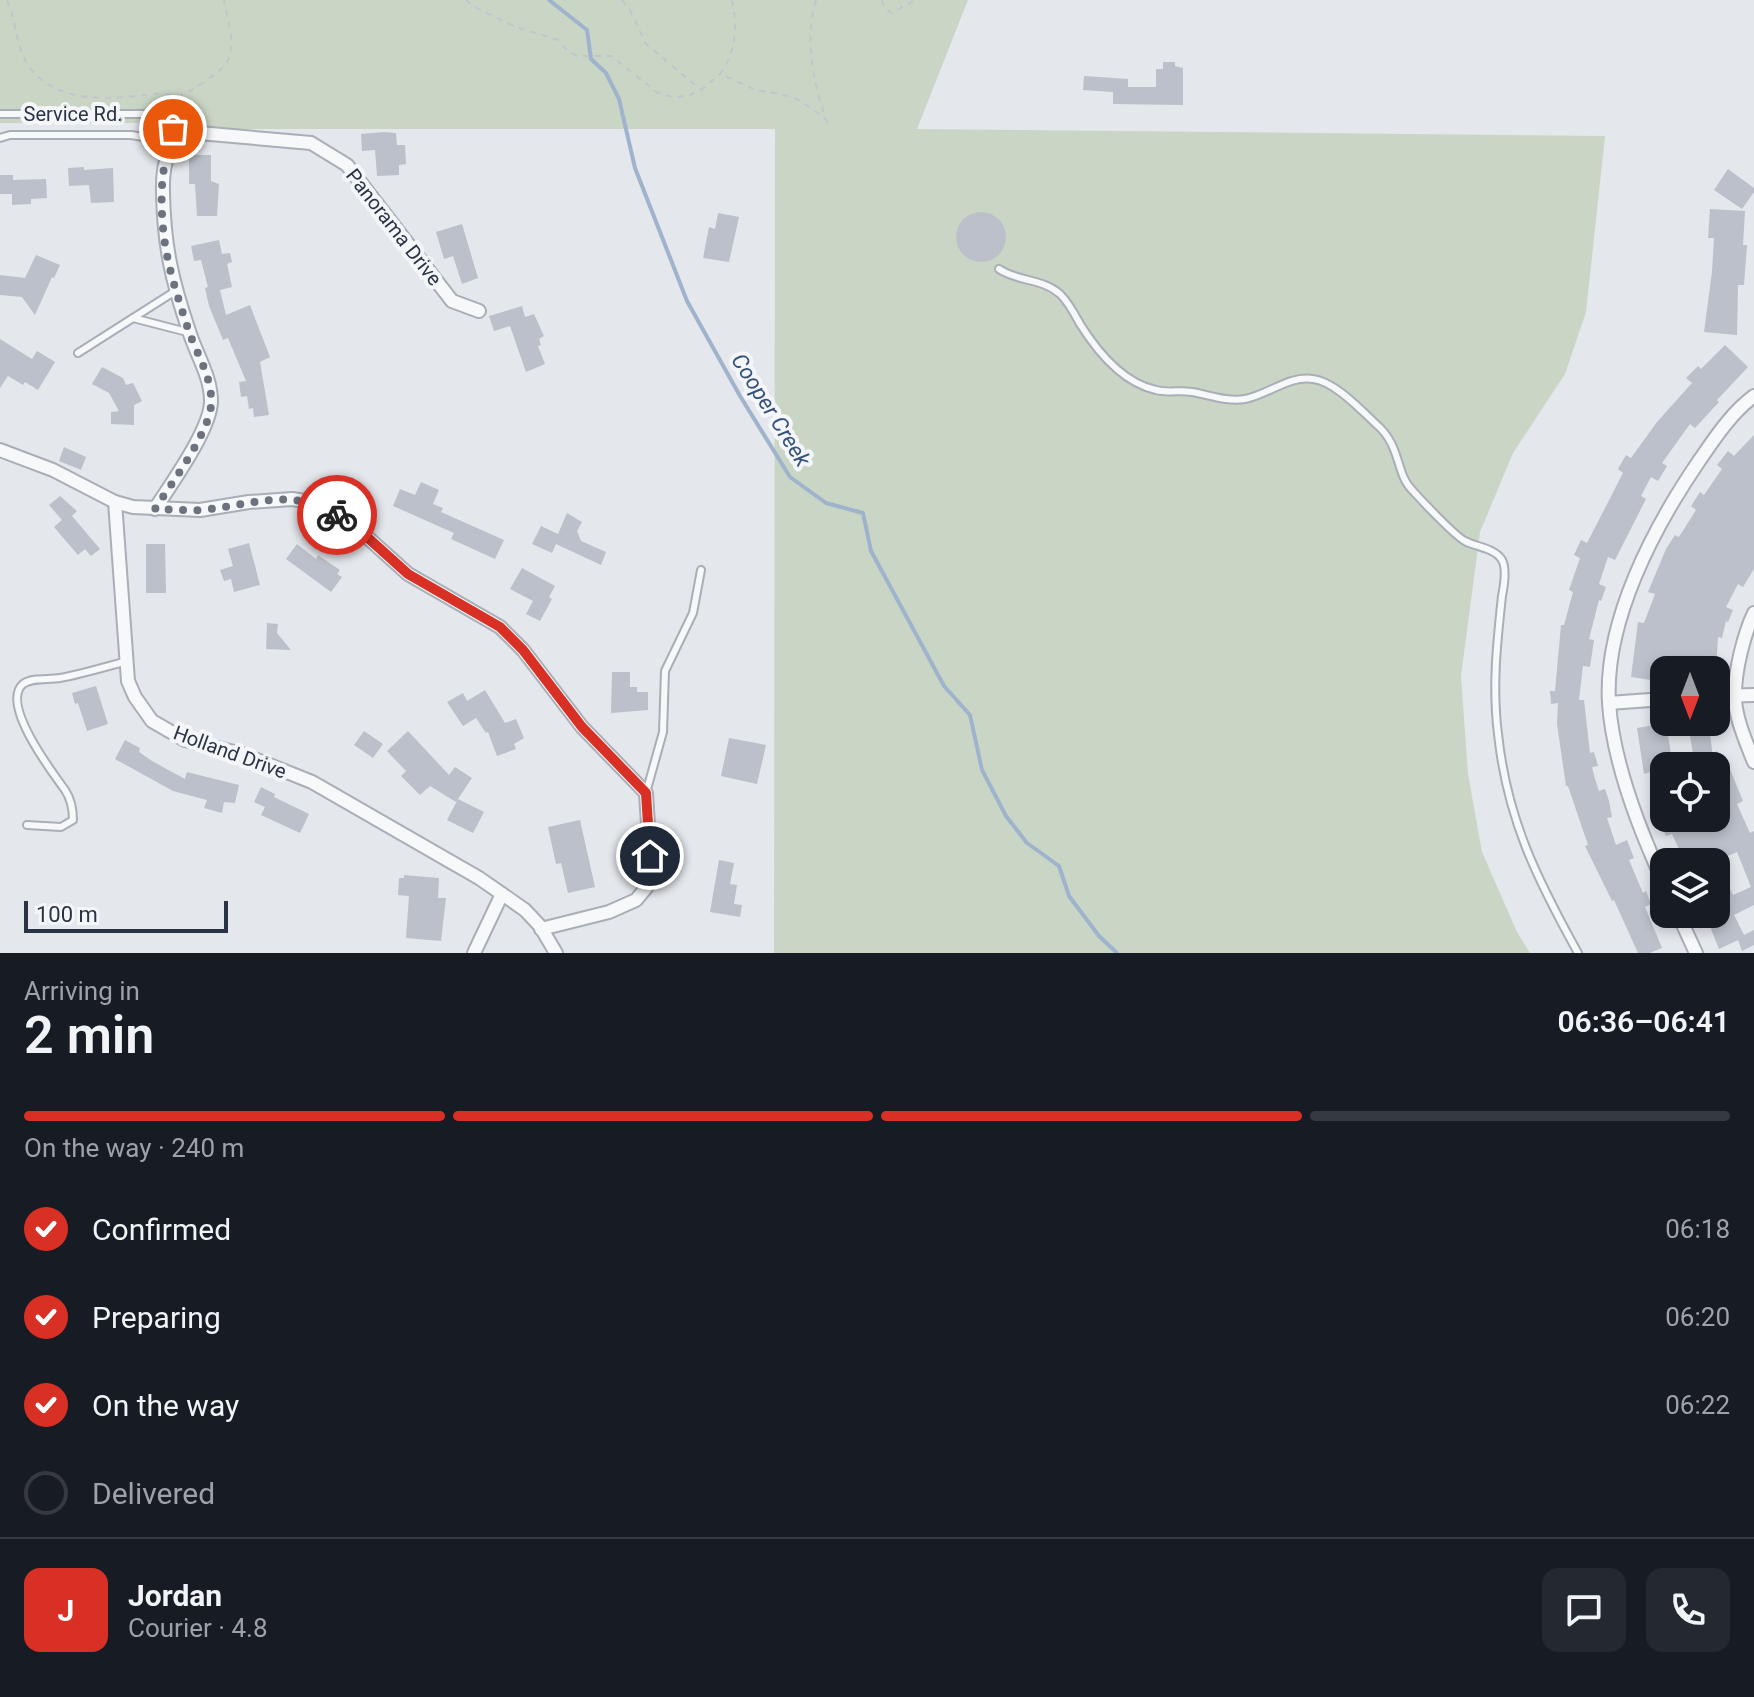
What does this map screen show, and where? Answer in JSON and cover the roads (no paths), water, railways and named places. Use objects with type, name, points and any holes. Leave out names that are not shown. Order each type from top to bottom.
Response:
[{"type":"street","name":"Panorama Drive","points":[[174,142],[199,133],[311,143],[347,165],[452,301],[479,311]]},
{"type":"street","points":[[155,509],[208,419],[211,402],[208,380],[190,333],[166,249],[163,182],[167,155],[174,142]]},
{"type":"street","points":[[1650,852],[1620,764],[1609,703],[1618,622],[1668,507],[1715,437],[1754,396]]},
{"type":"street","points":[[0,450],[53,470],[115,502],[133,507],[200,510],[292,499],[318,503],[357,528],[408,574],[500,627],[523,650],[582,727],[646,793],[650,856],[650,876],[646,888],[636,900],[609,912],[541,929]]},
{"type":"street","name":"Holland Drive","points":[[115,502],[128,681],[152,721],[185,740],[242,754],[312,782],[479,878],[525,910],[556,953]]},
{"type":"street","points":[[1754,613],[1746,630],[1735,695],[1746,743],[1754,762]]},
{"type":"street","points":[[1730,695],[1754,695]]},
{"type":"street","points":[[1609,703],[1650,700]]},
{"type":"street","points":[[474,953],[502,894]]},
{"type":"street","points":[[1684,928],[1696,953]]},
{"type":"lane","name":"Service Rd.","points":[[0,114],[152,114],[164,117],[173,129],[174,142]]},
{"type":"lane","points":[[0,138],[10,135],[131,135],[174,142]]},
{"type":"lane","points":[[999,269],[1052,288],[1072,309],[1107,359],[1136,382],[1155,390],[1192,392],[1227,400],[1259,396],[1297,379],[1315,378],[1333,387],[1389,437],[1398,454],[1407,486],[1462,540],[1495,553],[1503,562],[1495,696],[1506,787],[1529,859],[1547,899],[1578,953]]},
{"type":"lane","points":[[78,353],[177,290]]},
{"type":"lane","points":[[133,318],[190,333]]},
{"type":"lane","points":[[646,793],[663,732],[665,671],[693,613],[701,570]]},
{"type":"lane","points":[[27,825],[61,827],[73,820],[73,813],[65,790],[30,746],[16,716],[13,701],[16,691],[32,680],[58,679],[127,661]]},
{"type":"waterway","name":"Cooper Creek","points":[[549,0],[587,30],[591,59],[606,73],[619,99],[635,168],[687,301],[740,396],[790,477],[826,503],[863,513],[871,551],[944,686],[970,715],[982,770],[1006,816],[1027,843],[1059,866],[1069,896],[1099,936],[1117,953]]}]
